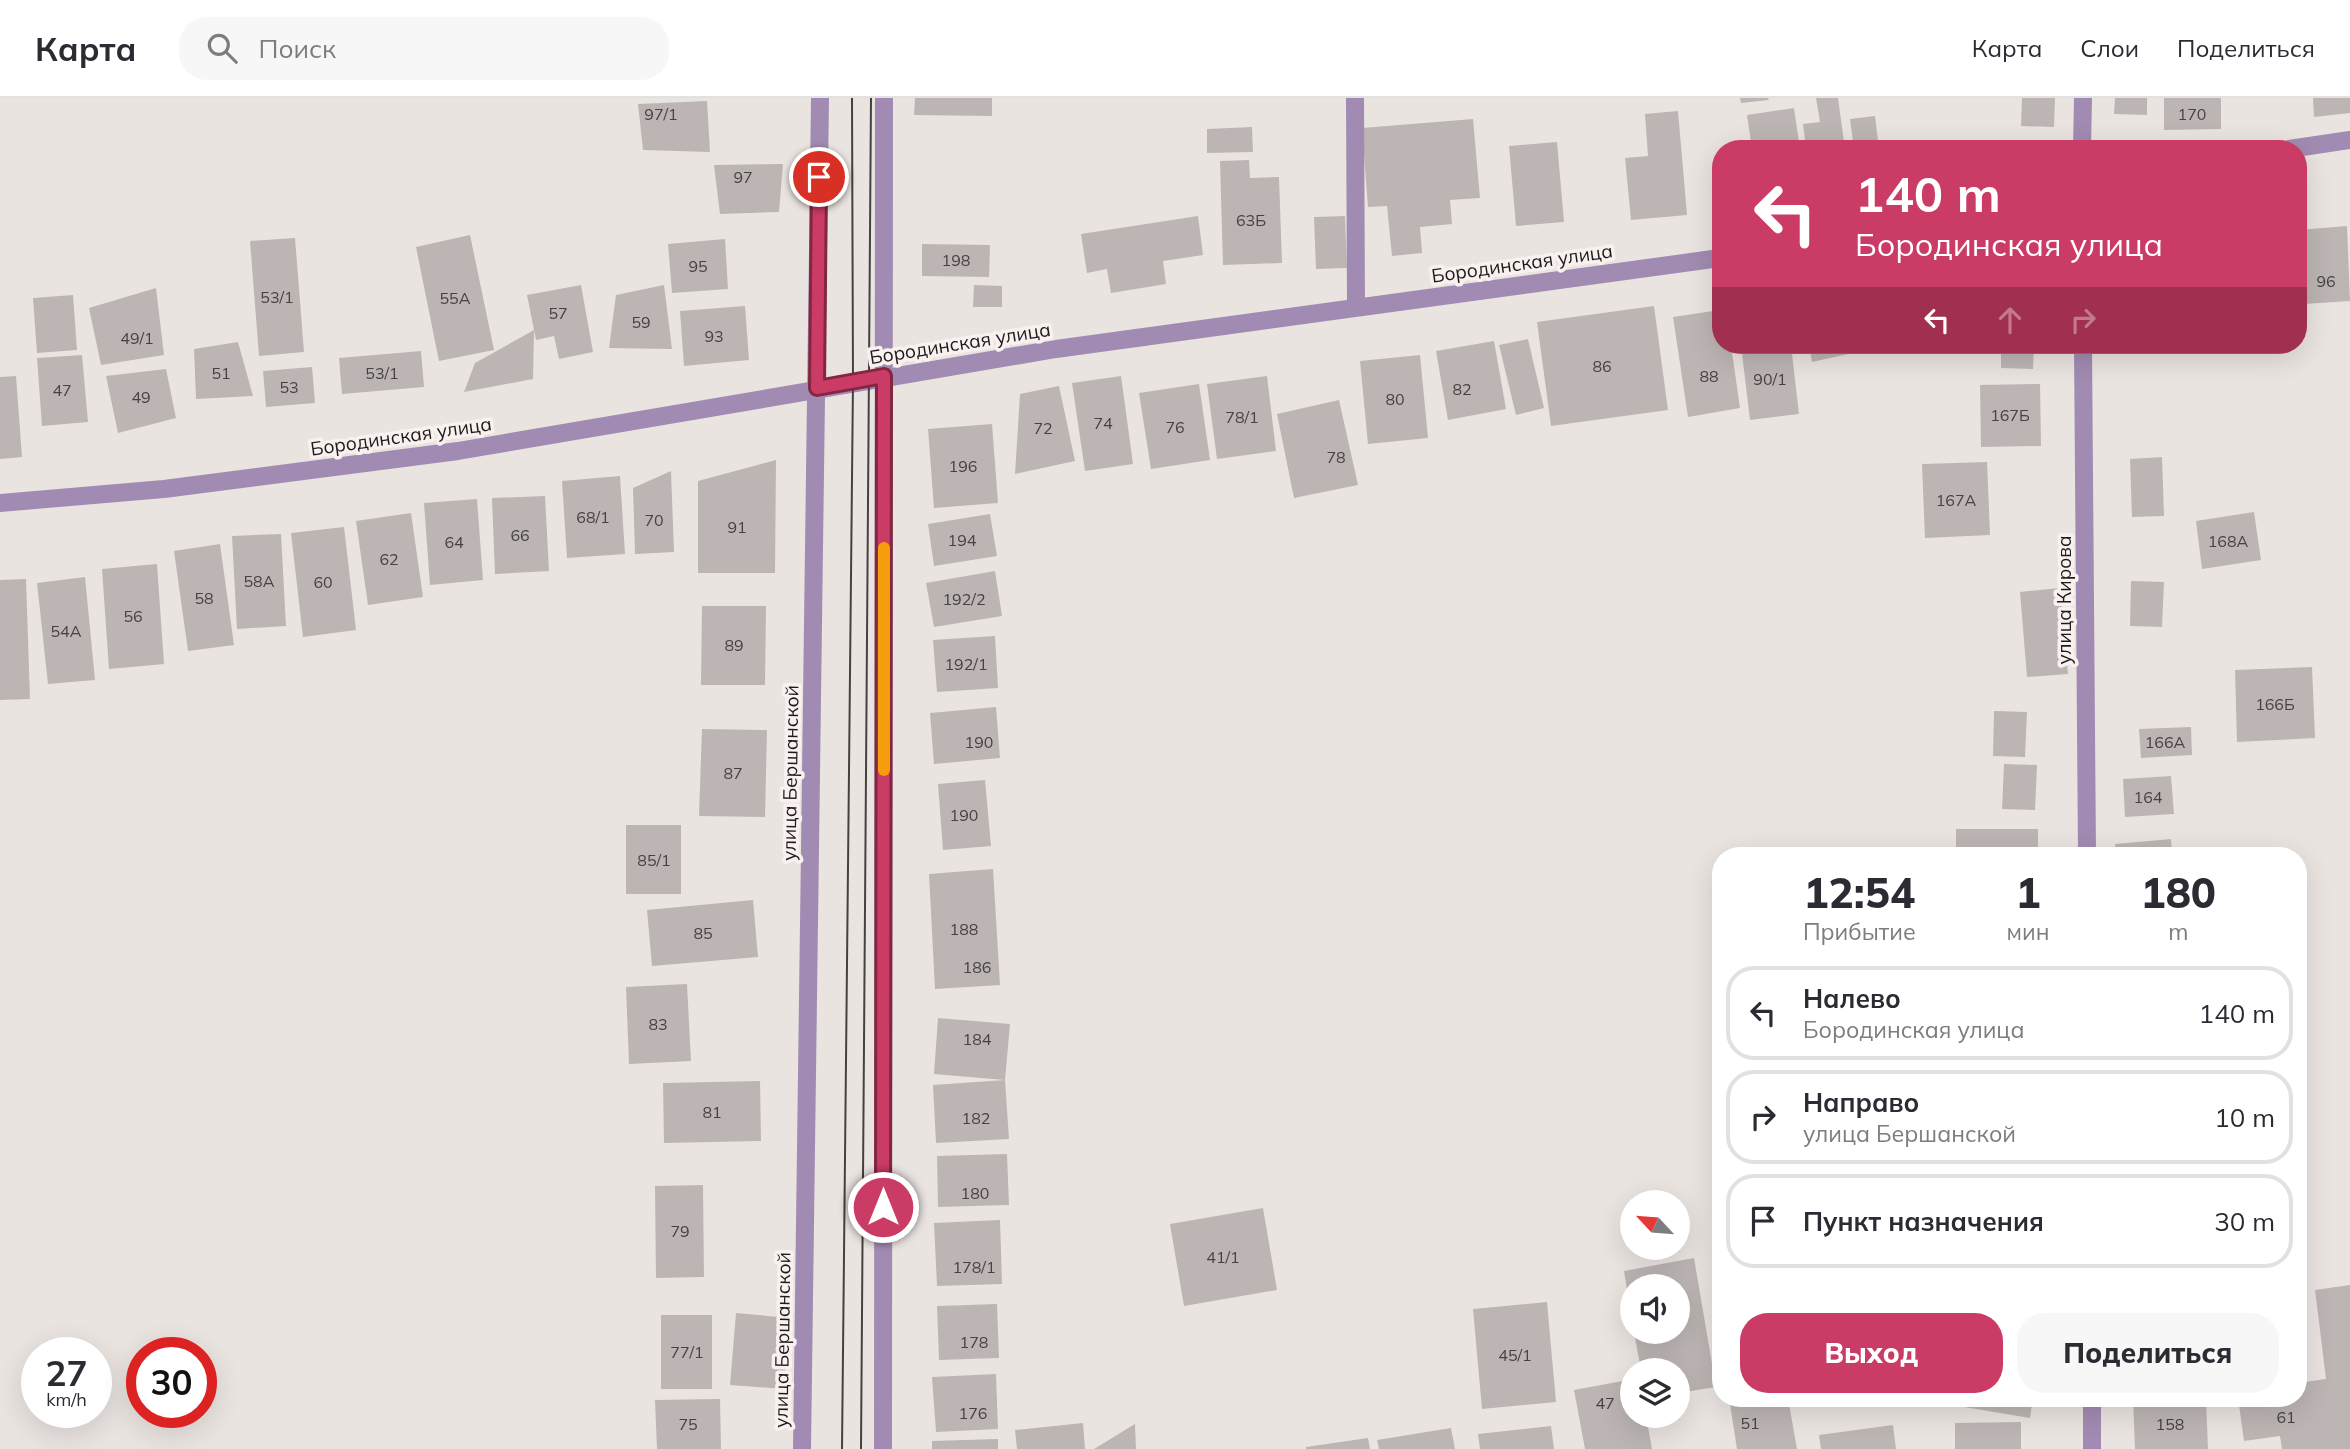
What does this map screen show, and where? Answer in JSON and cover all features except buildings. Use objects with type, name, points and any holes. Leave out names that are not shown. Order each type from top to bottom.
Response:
[{"type":"street","name":"улица Бершанской","points":[[802,1449],[820,98]]},
{"type":"street","points":[[883,1449],[884,98]]},
{"type":"street","points":[[1355,98],[1356,306]]},
{"type":"street","points":[[2082,140],[2083,98]]},
{"type":"street","points":[[2307,146],[2350,140]]},
{"type":"street","name":"Бородинская улица","points":[[0,503],[164,489],[458,452],[884,376],[1356,306],[1712,259]]},
{"type":"street","name":"улица Кирова","points":[[2083,354],[2087,847]]},
{"type":"street","points":[[2092,1407],[2092,1449]]},
{"type":"tram line","points":[[842,1449],[853,382],[852,98]]},
{"type":"tram line","points":[[861,1449],[871,98]]},
{"type":"slow traffic","points":[[884,548],[884,770]]},
{"type":"route","points":[[819,177],[817,388],[884,376],[883,1207]]}]
